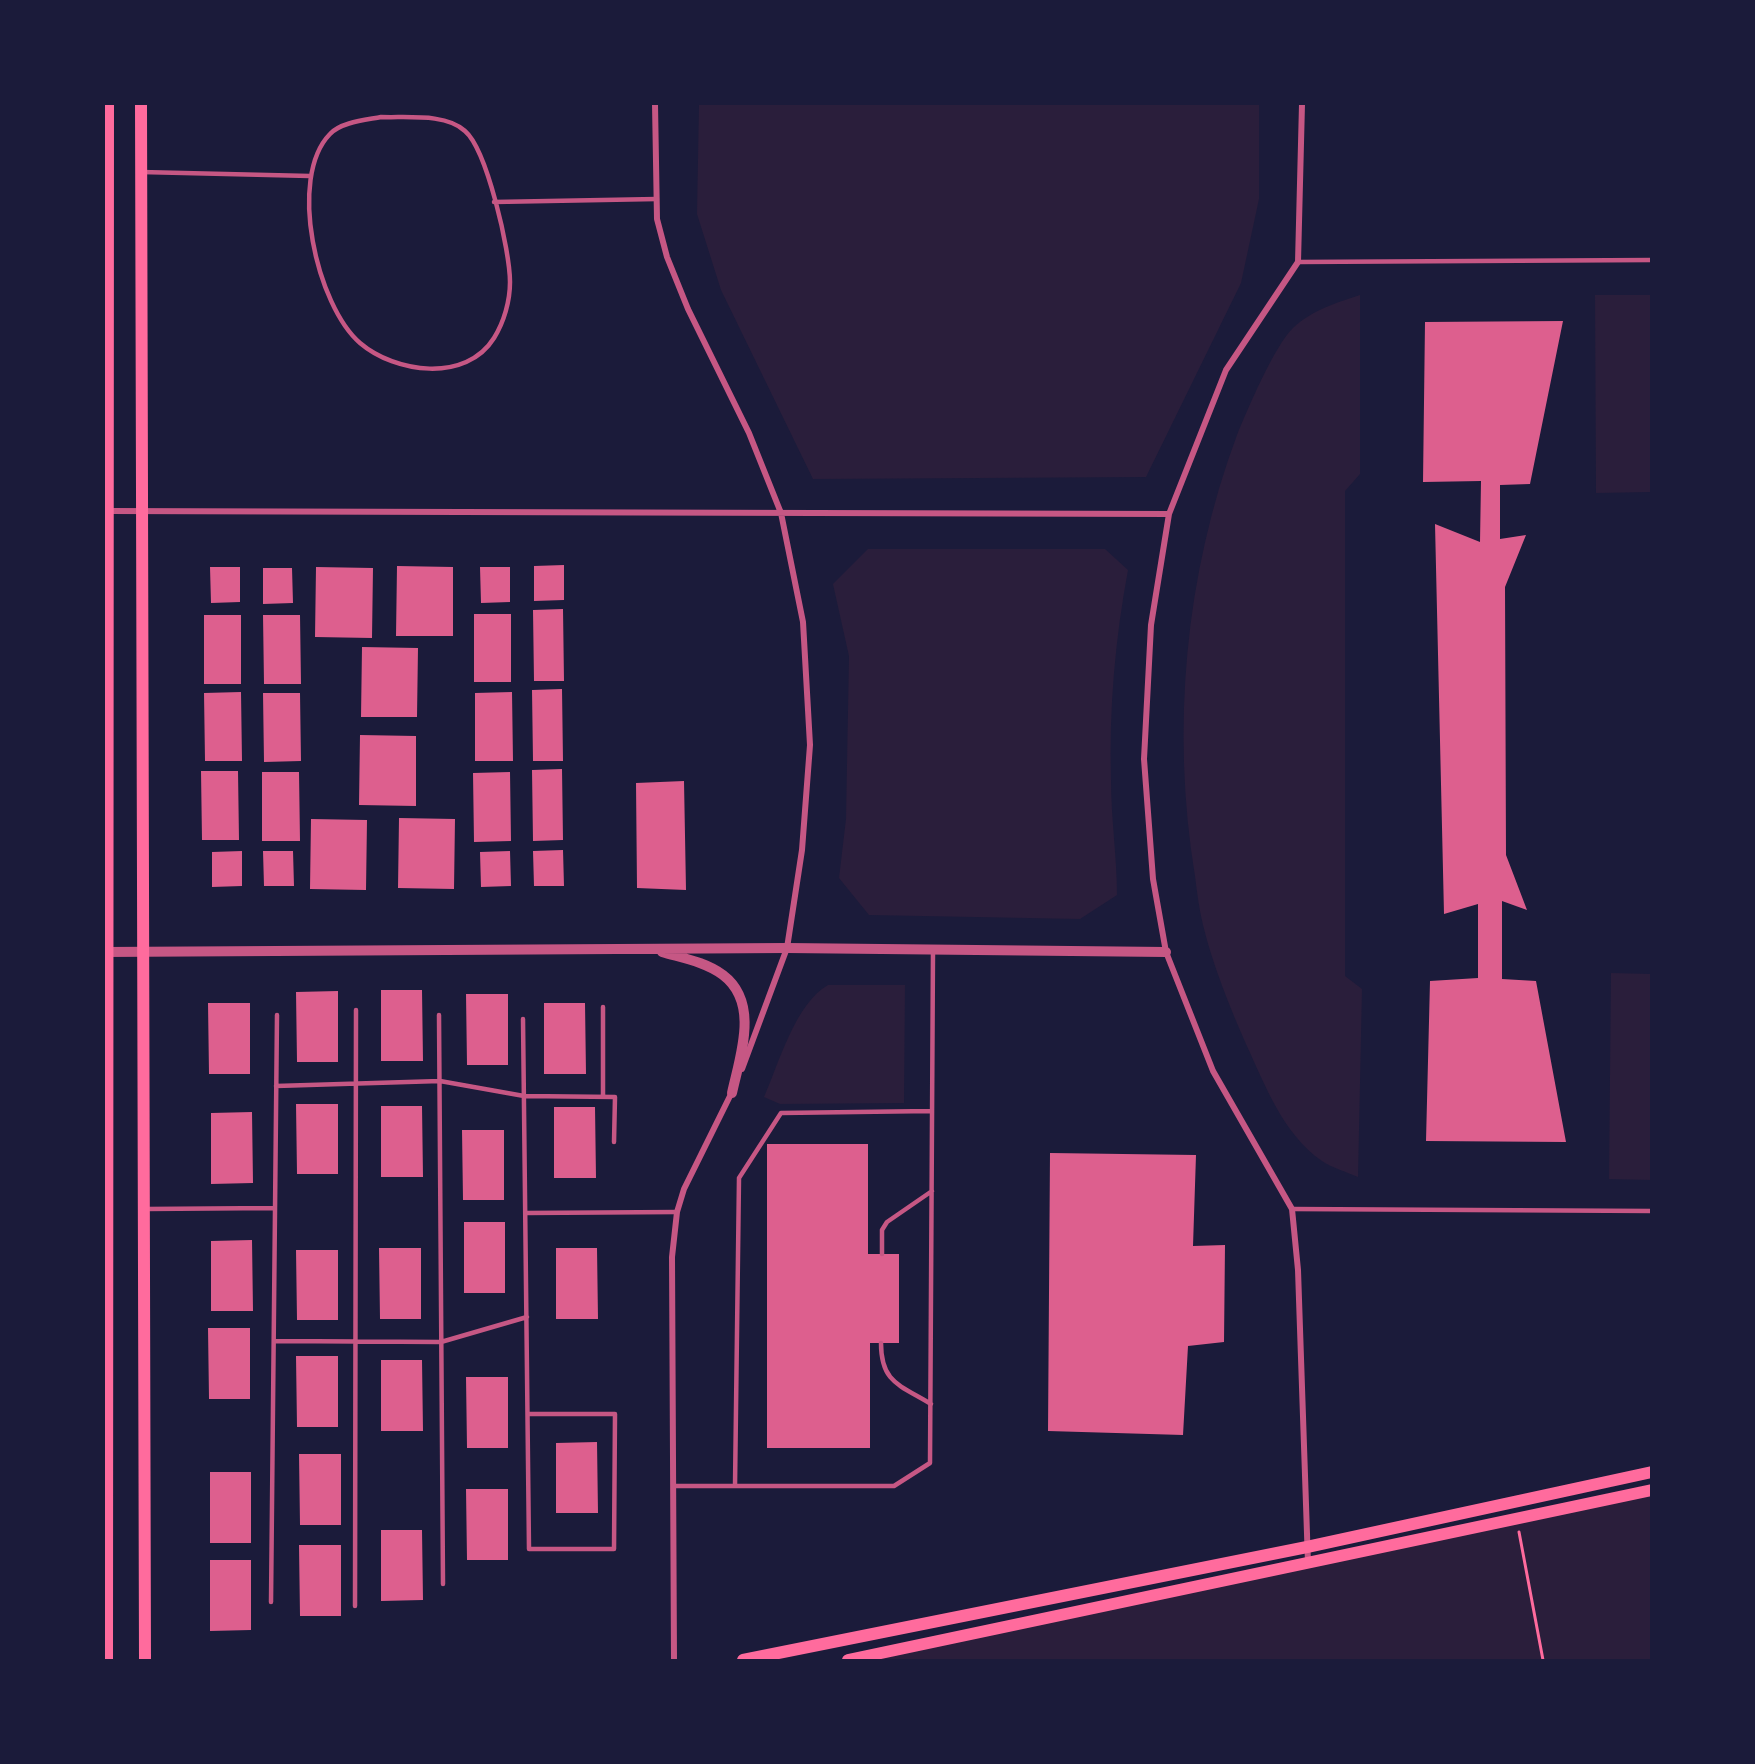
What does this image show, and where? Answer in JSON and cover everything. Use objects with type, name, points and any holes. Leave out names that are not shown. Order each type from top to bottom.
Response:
[{"type":"main road","points":[[106,1660],[108,104]]},
{"type":"main road","points":[[141,104],[145,1660]]},
{"type":"main road","points":[[743,1660],[1307,1547],[1652,1472]]},
{"type":"main road","points":[[848,1660],[1652,1490]]},
{"type":"street","points":[[656,104],[657,219],[666,257],[688,309],[749,433],[781,513],[803,622],[810,745],[802,850],[787,948],[759,1028],[732,1093],[697,1159],[677,1212],[672,1257],[674,1660]]},
{"type":"street","points":[[1302,104],[1298,262],[1226,370],[1169,514],[1151,625],[1144,759],[1153,879],[1166,952],[1214,1071],[1261,1159],[1292,1209],[1298,1270],[1308,1563]]},
{"type":"street","points":[[108,511],[142,513],[1169,514]]},
{"type":"street","points":[[106,952],[787,948],[1166,952]]},
{"type":"street","points":[[650,949],[712,969],[724,975],[734,987],[743,1007],[745,1028],[732,1093]]},
{"type":"lane","points":[[381,117],[445,121],[464,129],[477,145],[494,202],[510,281],[506,310],[493,339],[475,357],[452,369],[428,369],[386,359],[360,343],[339,318],[315,245],[309,215],[310,176],[316,151],[332,131],[357,122],[381,117]]},
{"type":"lane","points":[[141,172],[310,176]]},
{"type":"lane","points":[[494,202],[657,199]]},
{"type":"lane","points":[[1298,262],[1652,260]]},
{"type":"lane","points":[[674,1486],[894,1486],[930,1463],[933,950]]},
{"type":"lane","points":[[603,1007],[603,1097]]},
{"type":"lane","points":[[355,1606],[354,1083],[356,1010]]},
{"type":"lane","points":[[271,1602],[277,1015]]},
{"type":"lane","points":[[439,1015],[443,1584]]},
{"type":"lane","points":[[523,1019],[526,1213],[528,1414],[530,1549],[614,1550],[615,1414],[528,1414]]},
{"type":"lane","points":[[276,1086],[440,1081],[524,1096],[615,1097],[614,1142]]},
{"type":"lane","points":[[735,1486],[739,1178],[781,1113],[932,1111]]},
{"type":"lane","points":[[882,1254],[882,1230],[887,1222],[932,1191]]},
{"type":"lane","points":[[144,1209],[275,1208]]},
{"type":"lane","points":[[1292,1209],[1652,1211]]},
{"type":"lane","points":[[526,1213],[677,1212]]},
{"type":"lane","points":[[274,1341],[441,1342],[527,1317]]},
{"type":"lane","points":[[881,1343],[881,1360],[890,1378],[931,1404]]},
{"type":"path","points":[[1516,1519],[1543,1660]]},
{"type":"shaded area","points":[[699,104],[1259,104],[1259,199],[1241,283],[1146,477],[813,479],[721,290],[697,214]]},
{"type":"shaded area","points":[[1360,295],[1360,474],[1345,491],[1345,976],[1362,989],[1358,1177],[1322,1161],[1308,1150],[1286,1123],[1260,1076],[1222,985],[1207,940],[1197,894],[1184,765],[1184,709],[1188,652],[1205,542],[1219,488],[1237,435],[1254,395],[1278,348],[1293,328],[1316,312]]},
{"type":"shaded area","points":[[1595,295],[1651,295],[1651,492],[1596,493]]},
{"type":"shaded area","points":[[868,549],[1105,549],[1128,570],[1116,648],[1111,727],[1111,795],[1117,895],[1080,919],[869,915],[839,878],[846,819],[849,656],[833,584]]},
{"type":"shaded area","points":[[1611,973],[1651,974],[1651,1180],[1609,1179]]},
{"type":"shaded area","points":[[828,985],[905,985],[904,1103],[780,1104],[764,1097],[797,1020],[816,994]]},
{"type":"shaded area","points":[[1651,1490],[1651,1660],[848,1660]]},
{"type":"building","points":[[1563,321],[1530,484],[1500,485],[1500,539],[1526,535],[1505,587],[1506,855],[1527,910],[1502,901],[1502,979],[1536,981],[1566,1142],[1426,1141],[1430,981],[1478,978],[1478,904],[1444,914],[1435,524],[1480,542],[1481,481],[1423,482],[1425,322]]},
{"type":"building","points":[[564,565],[564,600],[534,601],[534,566]]},
{"type":"building","points":[[397,566],[453,567],[453,636],[396,636]]},
{"type":"building","points":[[210,567],[240,567],[240,602],[211,603]]},
{"type":"building","points":[[316,567],[373,568],[372,638],[315,637]]},
{"type":"building","points":[[480,567],[510,567],[510,602],[481,603]]},
{"type":"building","points":[[263,568],[292,568],[293,603],[263,604]]},
{"type":"building","points":[[563,609],[564,681],[534,681],[533,610]]},
{"type":"building","points":[[474,614],[511,614],[511,682],[474,682]]},
{"type":"building","points":[[204,615],[241,615],[241,684],[204,684]]},
{"type":"building","points":[[263,615],[300,615],[301,684],[264,684]]},
{"type":"building","points":[[362,647],[418,648],[417,717],[361,717]]},
{"type":"building","points":[[562,689],[563,761],[533,761],[532,690]]},
{"type":"building","points":[[241,692],[242,761],[205,761],[204,693]]},
{"type":"building","points":[[512,692],[513,761],[475,761],[475,693]]},
{"type":"building","points":[[263,693],[300,693],[301,761],[264,762]]},
{"type":"building","points":[[360,735],[416,736],[416,806],[359,805]]},
{"type":"building","points":[[562,769],[563,840],[533,841],[532,770]]},
{"type":"building","points":[[201,771],[238,771],[239,840],[202,840]]},
{"type":"building","points":[[262,772],[299,772],[300,841],[262,841]]},
{"type":"building","points":[[510,772],[511,841],[474,842],[473,773]]},
{"type":"building","points":[[684,781],[686,890],[637,888],[636,783]]},
{"type":"building","points":[[399,818],[455,819],[454,889],[398,888]]},
{"type":"building","points":[[311,819],[367,820],[366,890],[310,889]]},
{"type":"building","points":[[563,850],[564,886],[534,886],[533,851]]},
{"type":"building","points":[[242,851],[242,886],[212,887],[212,852]]},
{"type":"building","points":[[263,851],[293,851],[294,886],[264,886]]},
{"type":"building","points":[[510,851],[511,886],[481,887],[480,852]]},
{"type":"building","points":[[381,990],[422,990],[423,1061],[381,1061]]},
{"type":"building","points":[[338,991],[338,1062],[297,1062],[296,992]]},
{"type":"building","points":[[466,994],[508,994],[508,1065],[467,1065]]},
{"type":"building","points":[[208,1003],[250,1003],[250,1074],[209,1074]]},
{"type":"building","points":[[544,1003],[585,1003],[586,1074],[544,1074]]},
{"type":"building","points":[[296,1104],[338,1104],[338,1174],[297,1174]]},
{"type":"building","points":[[381,1106],[422,1106],[423,1177],[381,1177]]},
{"type":"building","points":[[554,1107],[595,1107],[596,1178],[554,1178]]},
{"type":"building","points":[[252,1112],[253,1183],[211,1184],[211,1113]]},
{"type":"building","points":[[462,1130],[504,1130],[504,1200],[463,1200]]},
{"type":"building","points":[[767,1144],[868,1144],[868,1254],[899,1254],[899,1343],[870,1343],[870,1448],[767,1448]]},
{"type":"building","points":[[1050,1153],[1196,1155],[1193,1246],[1225,1245],[1224,1342],[1188,1346],[1183,1435],[1048,1431]]},
{"type":"building","points":[[464,1222],[505,1222],[505,1293],[464,1293]]},
{"type":"building","points":[[252,1240],[253,1311],[211,1311],[211,1241]]},
{"type":"building","points":[[379,1248],[421,1248],[421,1319],[380,1319]]},
{"type":"building","points":[[556,1248],[597,1248],[598,1319],[556,1319]]},
{"type":"building","points":[[296,1250],[338,1250],[338,1320],[297,1320]]},
{"type":"building","points":[[208,1328],[250,1328],[250,1399],[209,1399]]},
{"type":"building","points":[[296,1356],[338,1356],[338,1427],[297,1427]]},
{"type":"building","points":[[381,1360],[422,1360],[423,1431],[381,1431]]},
{"type":"building","points":[[466,1377],[508,1377],[508,1448],[467,1448]]},
{"type":"building","points":[[597,1442],[598,1513],[556,1513],[556,1443]]},
{"type":"building","points":[[299,1454],[341,1454],[341,1525],[300,1525]]},
{"type":"building","points":[[210,1472],[251,1472],[251,1543],[210,1543]]},
{"type":"building","points":[[466,1489],[508,1489],[508,1560],[467,1560]]},
{"type":"building","points":[[381,1530],[422,1530],[423,1600],[381,1601]]},
{"type":"building","points":[[299,1545],[341,1545],[341,1616],[300,1616]]},
{"type":"building","points":[[210,1560],[251,1560],[251,1630],[210,1631]]}]
